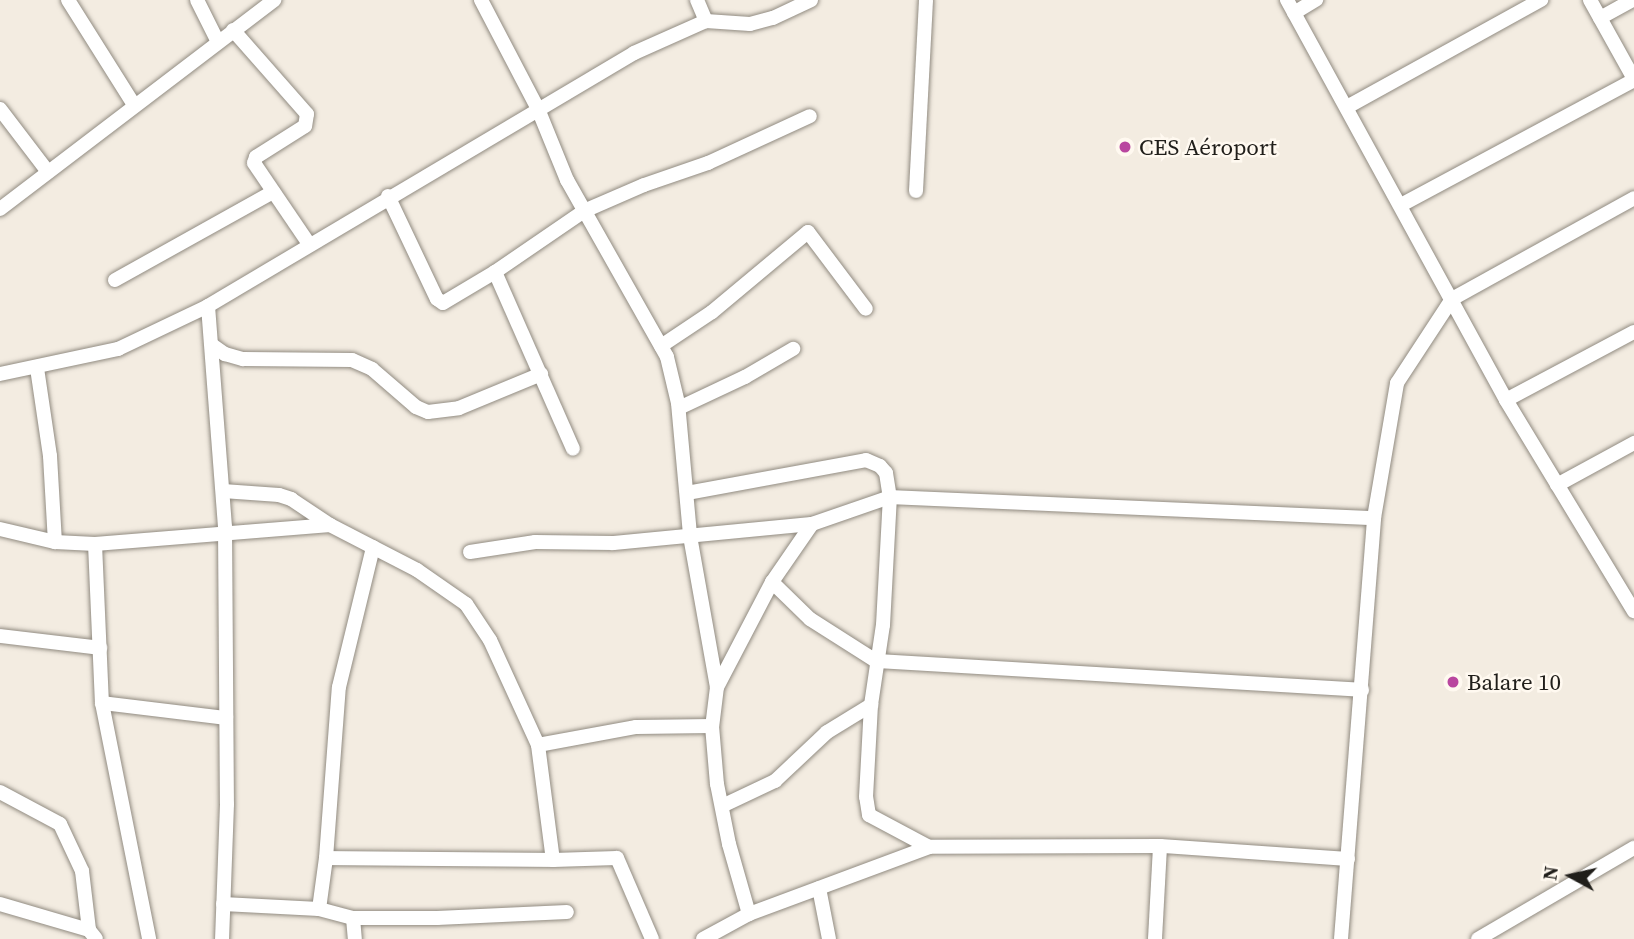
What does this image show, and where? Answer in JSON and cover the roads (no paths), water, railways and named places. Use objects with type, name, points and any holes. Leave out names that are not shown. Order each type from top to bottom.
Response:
[{"type":"street","points":[[68,0],[134,106]]},
{"type":"street","points":[[197,0],[218,42]]},
{"type":"street","points":[[0,209],[274,0]]},
{"type":"street","points":[[481,0],[538,110],[555,155],[584,211],[667,357],[679,408],[690,536],[718,687]]},
{"type":"street","points":[[697,0],[706,21]]},
{"type":"street","points":[[0,374],[118,349],[208,306],[388,196],[634,53],[706,21],[750,24],[773,18],[811,0]]},
{"type":"street","points":[[916,191],[926,0]]},
{"type":"street","points":[[1316,0],[1291,6],[1506,400],[1557,485],[1628,584],[1634,611]]},
{"type":"street","points":[[1347,107],[1541,0]]},
{"type":"street","points":[[1401,205],[1634,80],[1590,0]]},
{"type":"street","points":[[1600,19],[1633,0]]},
{"type":"street","points":[[233,30],[307,114],[305,125],[254,160],[309,244]]},
{"type":"street","points":[[0,108],[48,172]]},
{"type":"street","points":[[388,196],[440,302],[448,301],[584,211],[644,185],[708,163],[810,116]]},
{"type":"street","points":[[115,280],[273,192]]},
{"type":"street","points":[[1341,939],[1374,518],[1397,383],[1452,299],[1634,198]]},
{"type":"street","points":[[661,346],[712,312],[808,232],[866,309]]},
{"type":"street","points":[[495,272],[573,449]]},
{"type":"street","points":[[208,306],[225,534],[226,718],[222,939]]},
{"type":"street","points":[[1506,400],[1634,332]]},
{"type":"street","points":[[212,345],[225,354],[243,359],[352,360],[372,369],[416,407],[428,412],[459,408],[541,374]]},
{"type":"street","points":[[679,408],[745,377],[793,349]]},
{"type":"street","points":[[37,368],[50,456],[55,542]]},
{"type":"street","points":[[1557,485],[1634,443]]},
{"type":"street","points":[[687,493],[866,460],[880,466],[886,473],[890,497],[883,625],[871,705],[866,797],[869,815],[929,847]]},
{"type":"street","points":[[223,491],[279,495],[451,592],[472,611],[490,640],[538,745],[553,860]]},
{"type":"street","points":[[470,552],[535,542],[605,543],[812,524],[890,497],[1374,518]]},
{"type":"street","points":[[0,529],[55,542],[95,544],[330,524]]},
{"type":"street","points":[[750,914],[722,806],[712,726],[718,687],[772,582],[812,524]]},
{"type":"street","points":[[95,544],[102,703],[149,939]]},
{"type":"street","points":[[319,909],[326,858],[339,687],[373,547]]},
{"type":"street","points":[[772,582],[810,619],[876,661],[1362,690]]},
{"type":"street","points":[[0,636],[100,648]]},
{"type":"street","points":[[102,703],[226,718]]},
{"type":"street","points":[[722,806],[775,781],[827,732],[871,705]]},
{"type":"street","points":[[538,745],[636,727],[712,726]]},
{"type":"street","points":[[0,792],[61,824],[82,872],[92,934],[0,904]]},
{"type":"street","points":[[703,939],[750,914],[929,847],[1160,846],[1348,859]]},
{"type":"street","points":[[1155,939],[1160,846]]},
{"type":"street","points":[[1478,939],[1634,848]]},
{"type":"street","points":[[326,858],[617,858],[652,939]]},
{"type":"street","points":[[820,888],[829,939]]},
{"type":"street","points":[[223,904],[319,909],[353,918],[438,918],[567,912]]},
{"type":"street","points":[[353,918],[355,939]]},
{"type":"place","name":"CES Aéroport","points":[[1125,147]]},
{"type":"place","name":"Balare 10","points":[[1453,682]]}]
